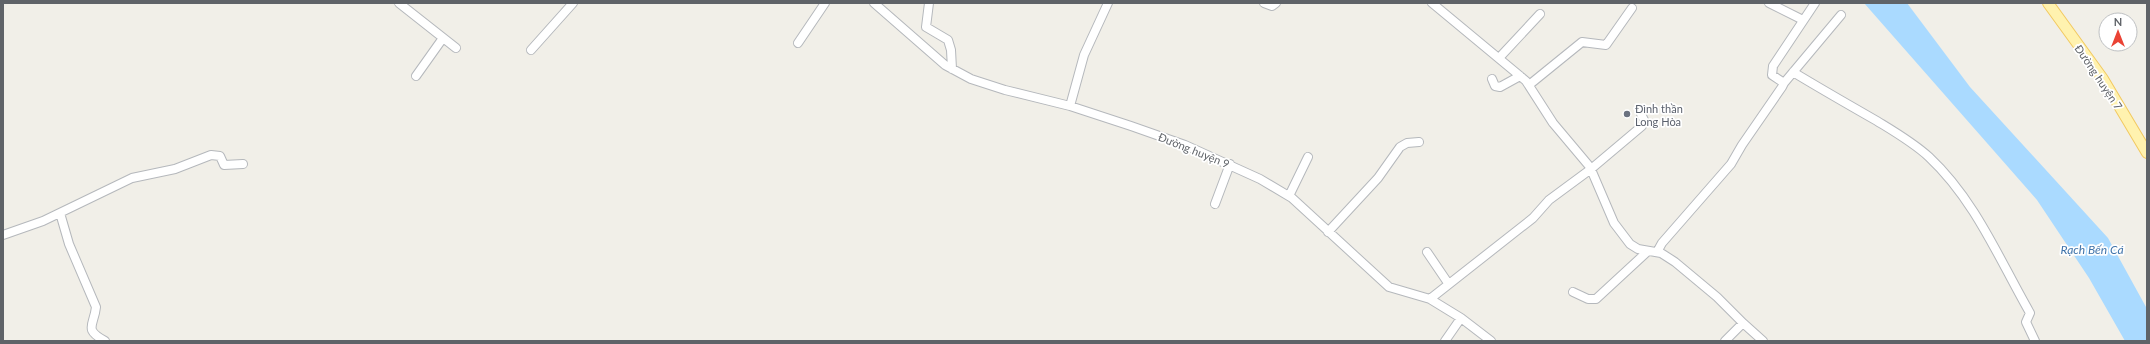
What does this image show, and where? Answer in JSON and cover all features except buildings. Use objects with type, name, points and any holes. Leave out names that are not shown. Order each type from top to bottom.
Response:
[{"type":"main road","name":"Đường huyện 7","points":[[2048,3],[2103,79],[2147,153]]},
{"type":"street","points":[[398,3],[456,48]]},
{"type":"street","points":[[531,50],[573,3]]},
{"type":"street","points":[[798,43],[825,3]]},
{"type":"street","name":"Đường huyện 9","points":[[874,3],[952,69],[971,79],[1005,90],[1070,106],[1178,143],[1230,164],[1260,179],[1289,196],[1389,287],[1430,299],[1461,318],[1491,341]]},
{"type":"street","points":[[930,3],[926,28],[948,40],[951,50],[952,69]]},
{"type":"street","points":[[1070,106],[1084,55],[1108,3]]},
{"type":"street","points":[[1264,3],[1274,6],[1276,3]]},
{"type":"street","points":[[1432,3],[1499,58],[1529,85],[1553,123],[1591,169],[1614,224],[1622,236],[1630,244],[1648,252],[1657,252],[1675,262],[1763,341]]},
{"type":"street","points":[[1769,3],[1803,20]]},
{"type":"street","points":[[1784,83],[1772,74],[1771,71],[1815,3]]},
{"type":"street","points":[[1529,85],[1582,42],[1606,45],[1632,8]]},
{"type":"street","points":[[1499,58],[1540,14]]},
{"type":"street","points":[[1657,252],[1662,243],[1731,164],[1784,83],[1841,15]]},
{"type":"street","points":[[416,76],[443,38]]},
{"type":"street","points":[[1793,72],[1902,137],[1929,157],[1943,172],[1978,218],[1996,249],[2030,313],[2026,322],[2035,341]]},
{"type":"street","points":[[1492,79],[1495,86],[1500,87],[1520,76]]},
{"type":"street","points":[[1430,299],[1448,283],[1533,218],[1549,200],[1591,169],[1642,126],[1644,120],[1641,114]]},
{"type":"street","points":[[1328,232],[1378,178],[1400,147],[1407,143],[1419,142]]},
{"type":"street","points":[[3,235],[60,213],[132,178],[175,169],[211,155],[220,156],[224,165],[243,164]]},
{"type":"street","points":[[1289,196],[1308,157]]},
{"type":"street","points":[[1215,204],[1230,164]]},
{"type":"street","points":[[60,213],[69,244],[96,307],[91,320],[91,329],[94,335],[105,341]]},
{"type":"street","points":[[1427,252],[1448,283]]},
{"type":"street","points":[[1573,292],[1588,299],[1596,299],[1648,252]]},
{"type":"street","points":[[1445,341],[1461,318]]},
{"type":"street","points":[[1725,341],[1743,324]]},
{"type":"water","name":"Rạch Bến Cá","points":[[1864,3],[1907,3],[1970,87],[2108,238],[2146,307],[2147,341],[2125,341],[2089,278],[2037,200]]},
{"type":"place","name":"Đình thần Long Hòa","points":[[1627,114]]}]
